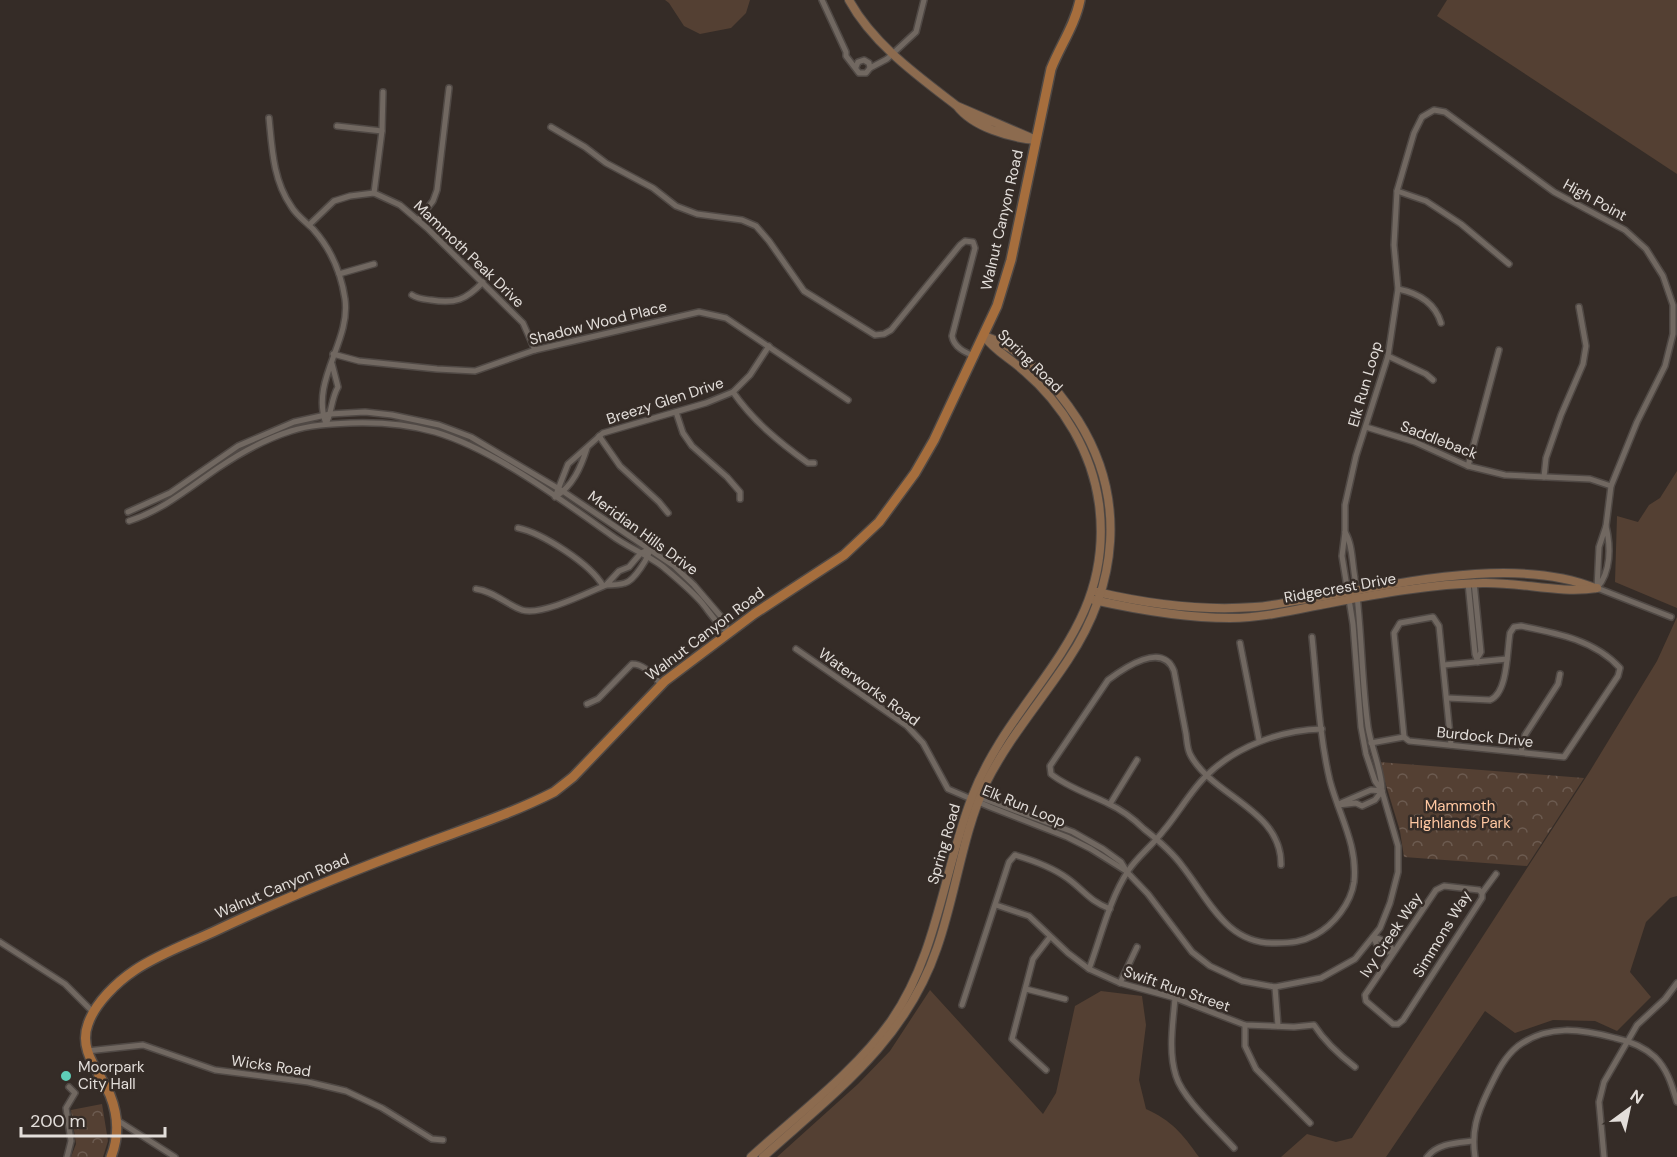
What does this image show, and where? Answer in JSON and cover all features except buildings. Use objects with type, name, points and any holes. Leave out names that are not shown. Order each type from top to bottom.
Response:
[{"type":"main road","points":[[849,0],[864,24],[963,113],[990,128],[1021,139],[1036,140]]},
{"type":"main road","name":"Walnut Canyon Road","points":[[87,1051],[85,1036],[93,1013],[116,986],[136,969],[324,883],[554,792],[573,777],[661,684],[788,591],[824,570],[870,533],[924,459],[984,336],[1005,281],[1051,69],[1069,33],[1080,0]]},
{"type":"main road","name":"Spring Road","points":[[751,1157],[852,1066],[881,1033],[898,1009],[914,980],[931,939],[977,799],[998,746],[1069,644],[1095,596],[1102,540],[1094,482],[1084,452],[1061,410],[1035,381],[993,347],[984,336]]},
{"type":"main road","name":"Ridgecrest Drive","points":[[1095,596],[1176,616],[1232,619],[1290,612],[1357,595],[1468,574],[1527,573],[1582,582],[1597,588]]},
{"type":"main road","name":"Ridgecrest Drive","points":[[1357,595],[1471,584],[1538,586],[1581,591],[1597,588]]},
{"type":"main road","name":"Spring Road","points":[[763,1157],[861,1070],[887,1040],[908,1010],[924,981],[940,940],[977,799]]},
{"type":"main road","points":[[87,1051],[110,1096],[117,1120],[111,1157]]},
{"type":"street","points":[[822,0],[846,56],[861,74],[868,72],[870,68],[894,53],[916,32],[924,0]]},
{"type":"street","points":[[846,52],[860,60],[866,60],[870,68]]},
{"type":"street","points":[[856,67],[860,60]]},
{"type":"street","points":[[418,220],[433,201],[437,190],[449,88]]},
{"type":"street","points":[[309,225],[334,201],[350,196],[374,194],[382,131],[383,93]]},
{"type":"street","name":"Elk Run Loop","points":[[1382,791],[1375,781],[1369,763],[1361,727],[1353,624],[1342,556],[1345,505],[1349,481],[1388,356],[1398,289],[1394,245],[1397,190],[1414,134],[1422,117],[1434,110]]},
{"type":"street","name":"High Point","points":[[1434,110],[1445,112],[1554,192],[1625,230],[1646,249],[1664,276],[1673,305],[1673,334],[1665,366],[1637,422],[1611,486],[1606,526],[1600,544],[1596,573],[1597,588]]},
{"type":"street","points":[[269,118],[278,181],[291,207],[329,248],[339,274],[345,300],[344,324],[324,384],[326,424]]},
{"type":"street","points":[[337,126],[382,131]]},
{"type":"street","points":[[551,127],[585,147],[606,163],[649,186],[676,206],[697,214],[742,220],[756,226],[804,291],[875,335],[891,330],[960,245],[965,241],[973,242],[975,248],[952,336],[953,343],[974,356]]},
{"type":"street","points":[[1397,190],[1426,201],[1461,224],[1509,264]]},
{"type":"street","name":"Mammoth Peak Drive","points":[[374,194],[400,205],[483,282],[523,323],[535,351]]},
{"type":"street","points":[[339,274],[374,264]]},
{"type":"street","points":[[412,296],[417,299],[441,302],[457,301],[472,294],[483,282]]},
{"type":"street","points":[[1398,289],[1413,292],[1426,301],[1437,311],[1441,323]]},
{"type":"street","points":[[1544,477],[1546,458],[1561,415],[1584,364],[1586,346],[1580,307]]},
{"type":"street","name":"Shadow Wood Place","points":[[333,354],[359,361],[437,369],[475,370],[606,332],[699,312],[726,318],[848,400]]},
{"type":"street","name":"Breezy Glen Drive","points":[[562,490],[568,464],[599,436],[608,430],[706,403],[733,392],[750,375],[769,346]]},
{"type":"street","points":[[1468,466],[1499,350]]},
{"type":"street","points":[[1388,356],[1426,374],[1432,380]]},
{"type":"street","points":[[326,424],[338,387],[332,364]]},
{"type":"street","points":[[326,377],[336,379]]},
{"type":"street","points":[[733,392],[748,413],[765,428],[808,463],[814,463]]},
{"type":"street","points":[[676,412],[683,433],[692,446],[727,477],[740,492],[740,499]]},
{"type":"street","name":"Meridian Hills Drive","points":[[128,512],[170,493],[225,454],[269,431],[294,422],[330,414],[374,413],[439,425],[471,437],[562,490],[650,549],[694,585],[724,620],[729,633]]},
{"type":"street","name":"Meridian Hills Drive","points":[[129,521],[146,515],[176,498],[252,448],[291,431],[326,424],[388,423],[435,432],[457,440],[555,497],[649,557],[701,602],[720,627],[729,633]]},
{"type":"street","name":"Saddleback","points":[[1366,427],[1415,442],[1468,466],[1505,475],[1590,479],[1611,486]]},
{"type":"street","points":[[599,436],[620,466],[668,513]]},
{"type":"street","name":"Breezy Glen Drive","points":[[555,497],[581,465],[587,448]]},
{"type":"street","points":[[225,454],[229,461]]},
{"type":"street","points":[[572,460],[577,460],[581,465]]},
{"type":"street","name":"High Point","points":[[1597,588],[1606,578],[1609,550],[1606,526]]},
{"type":"street","points":[[518,528],[543,537],[585,565],[604,586]]},
{"type":"street","name":"Elk Run Loop","points":[[977,799],[1067,837],[1127,872],[1148,894],[1192,952],[1210,966],[1242,981],[1275,987],[1321,978],[1354,959],[1380,928],[1390,903],[1398,872],[1398,846],[1371,743],[1357,595],[1349,541],[1345,532]]},
{"type":"street","points":[[1600,544],[1608,544]]},
{"type":"street","points":[[604,586],[619,571],[630,567],[641,553],[650,549]]},
{"type":"street","points":[[476,589],[486,590],[506,603],[525,611],[538,611],[604,586],[626,583],[633,578],[649,557],[650,549]]},
{"type":"street","points":[[619,571],[618,578],[626,583]]},
{"type":"street","points":[[1468,574],[1471,584],[1475,654],[1478,659]]},
{"type":"street","name":"Ridgecrest Drive","points":[[1597,588],[1671,617]]},
{"type":"street","points":[[1371,743],[1404,737],[1394,633],[1400,623],[1433,617],[1439,626],[1451,745]]},
{"type":"street","name":"Burdock Drive","points":[[1404,737],[1409,741],[1564,757],[1618,676],[1620,668],[1596,650],[1566,636],[1521,626],[1512,630],[1509,636],[1507,659]]},
{"type":"street","points":[[1281,865],[1281,853],[1266,826],[1253,811],[1206,776],[1190,755],[1171,663],[1166,660],[1153,657],[1138,662],[1108,680],[1050,766],[1051,774],[1059,780],[1110,804],[1143,828],[1182,865],[1223,922],[1244,938],[1269,943],[1299,942],[1317,934],[1332,922],[1347,902],[1354,883],[1354,858],[1351,841],[1330,782],[1312,637]]},
{"type":"street","points":[[1240,643],[1259,740]]},
{"type":"street","name":"Waterworks Road","points":[[796,649],[906,726],[923,743],[945,785],[977,799]]},
{"type":"street","points":[[1444,665],[1478,659],[1507,659],[1503,685],[1495,698],[1490,700],[1447,698]]},
{"type":"street","points":[[587,704],[598,699],[632,664],[638,664],[646,669],[661,684]]},
{"type":"street","points":[[1521,752],[1525,735],[1558,684],[1560,674]]},
{"type":"street","points":[[1089,969],[1110,909],[1127,872],[1156,840],[1206,776],[1238,752],[1259,740],[1307,729],[1322,729]]},
{"type":"street","points":[[1110,804],[1137,760]]},
{"type":"street","points":[[1338,805],[1371,790],[1382,791]]},
{"type":"street","points":[[1338,805],[1356,803],[1362,806],[1375,800],[1382,791]]},
{"type":"street","points":[[962,1005],[1009,862],[1015,855],[1049,868],[1068,879],[1096,903],[1110,909]]},
{"type":"street","points":[[1482,893],[1496,874]]},
{"type":"street","name":"Simmons Way","points":[[1364,998],[1393,1024],[1398,1024],[1403,1020],[1482,898],[1479,890],[1439,887]]},
{"type":"street","name":"Ivy Creek Way","points":[[1364,998],[1393,951],[1439,887]]},
{"type":"street","name":"Swift Run Street","points":[[996,904],[1029,916],[1050,937],[1089,969],[1120,983],[1175,998],[1245,1025],[1314,1025],[1322,1038],[1355,1067]]},
{"type":"street","points":[[1046,1070],[1012,1039],[1033,958],[1050,937]]},
{"type":"street","points":[[1373,937],[1377,945],[1387,952],[1393,951]]},
{"type":"street","points":[[0,942],[65,984],[93,1013]]},
{"type":"street","points":[[1120,983],[1137,947]]},
{"type":"street","points":[[1604,1157],[1599,1102],[1604,1082],[1643,1017],[1665,999],[1677,983]]},
{"type":"street","points":[[1275,987],[1278,1026]]},
{"type":"street","points":[[1026,989],[1065,999]]},
{"type":"street","points":[[1175,998],[1172,1049],[1176,1078],[1185,1094],[1234,1148]]},
{"type":"street","points":[[1245,1025],[1245,1046],[1256,1069],[1311,1122]]},
{"type":"street","points":[[1475,1157],[1473,1141],[1476,1120],[1498,1071],[1508,1056],[1520,1045],[1538,1035],[1565,1030],[1587,1031],[1628,1040],[1656,1058],[1674,1081],[1677,1102]]},
{"type":"street","name":"Wicks Road","points":[[87,1051],[143,1045],[216,1070],[308,1082],[346,1091],[382,1108],[432,1139],[443,1140]]},
{"type":"street","points":[[67,1157],[72,1141],[66,1108],[75,1093],[69,1087]]},
{"type":"street","points":[[117,1120],[175,1157]]},
{"type":"street","points":[[1427,1157],[1439,1147],[1473,1141]]},
{"type":"green space","points":[[665,0],[750,0],[746,13],[731,28],[700,34],[684,26]]},
{"type":"green space","points":[[1447,0],[1677,0],[1677,174],[1437,16]]},
{"type":"green space","points":[[1677,471],[1677,608],[1615,582],[1617,516],[1638,522],[1649,505],[1660,498]]},
{"type":"green space","points":[[1677,617],[1677,896],[1670,898],[1646,922],[1630,972],[1651,997],[1617,1031],[1595,1021],[1553,1020],[1515,1033],[1485,1011],[1386,1157],[1281,1157],[1307,1134],[1336,1142],[1352,1138],[1590,771],[1657,661]]},
{"type":"green space","name":"Mammoth Highlands Park","points":[[1379,762],[1584,778],[1527,866],[1404,857],[1400,831]]},
{"type":"green space","points":[[930,990],[1043,1114],[1056,1093],[1075,1006],[1101,991],[1142,996],[1146,1025],[1139,1080],[1146,1109],[1176,1128],[1199,1157],[777,1157],[858,1084],[890,1051]]},
{"type":"green space","points":[[102,1104],[108,1141],[103,1157],[71,1157],[76,1144],[71,1110]]},
{"type":"place","name":"Moorpark City Hall","points":[[66,1076]]}]
